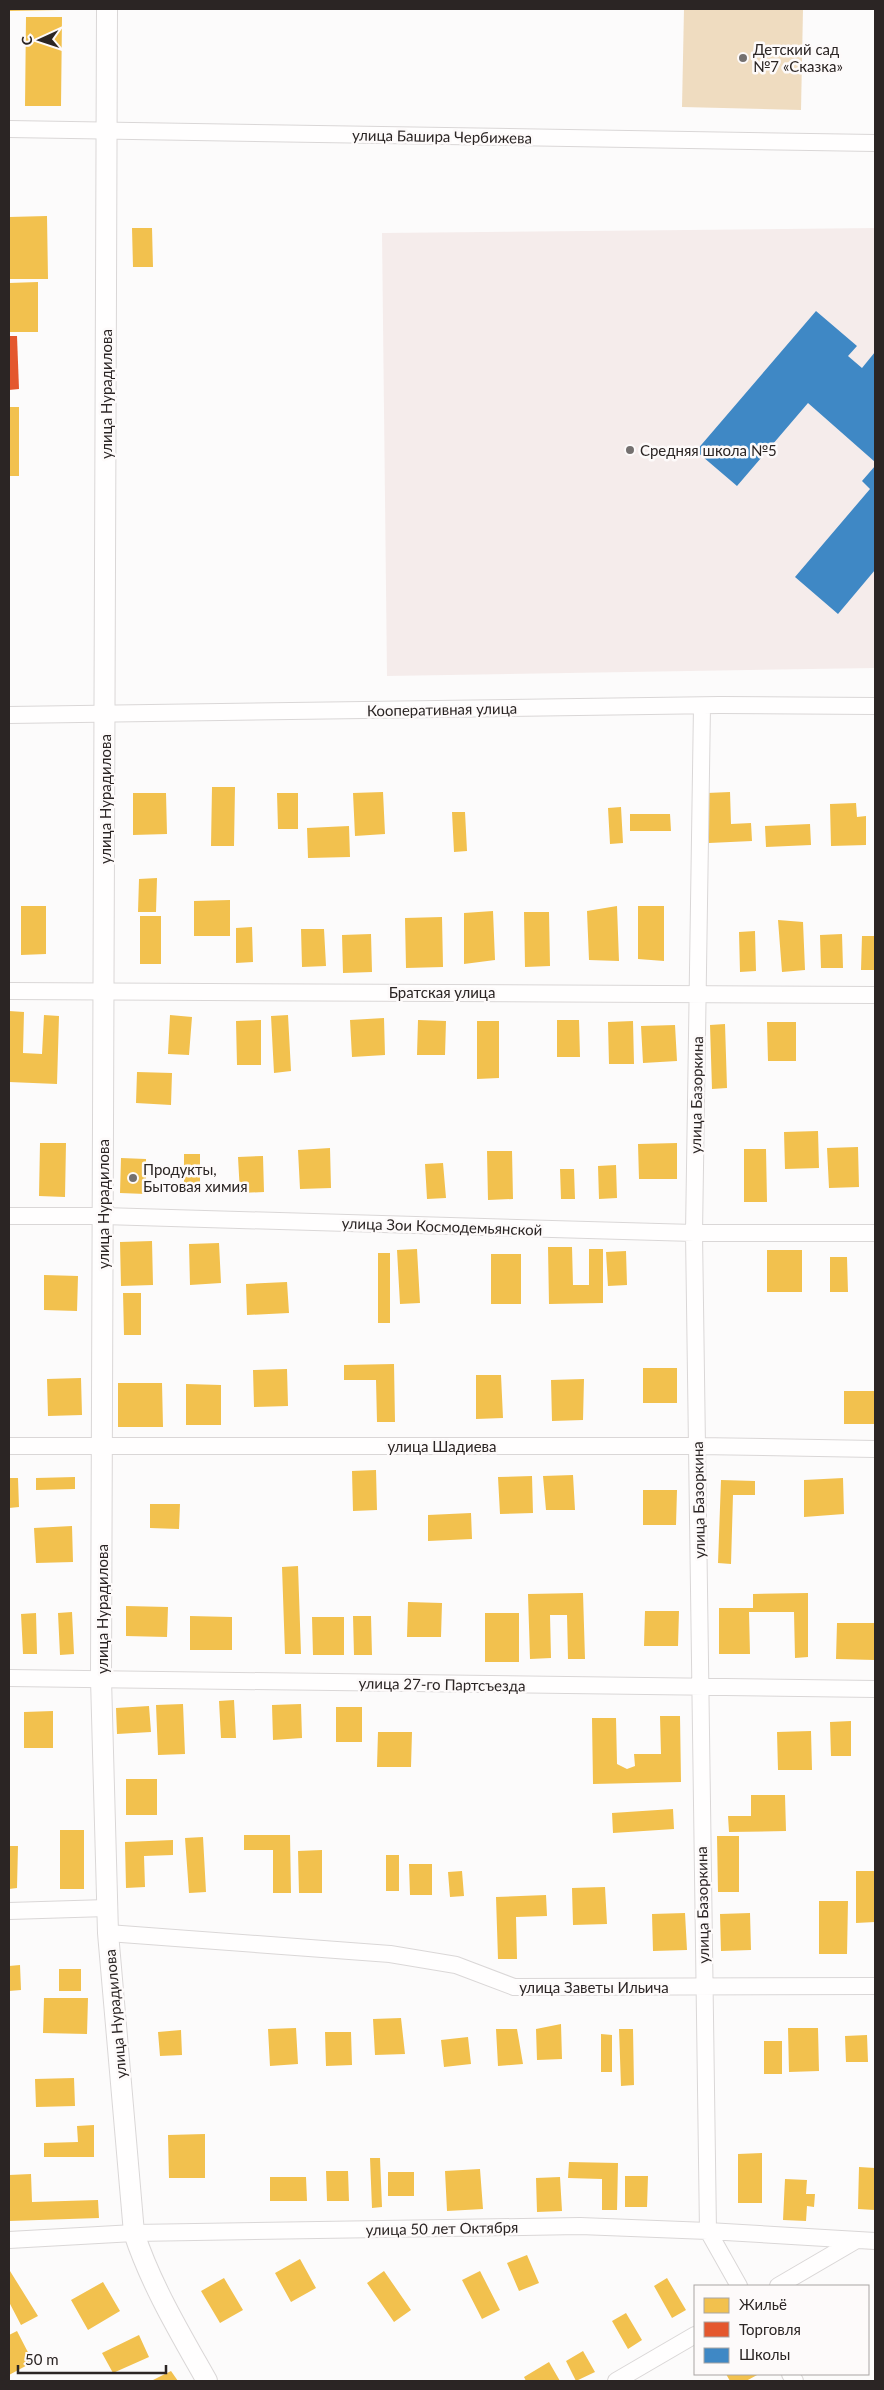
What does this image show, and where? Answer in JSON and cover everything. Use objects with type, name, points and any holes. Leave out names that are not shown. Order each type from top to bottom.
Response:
[{"type":"street","name":"улица Нурадилова","points":[[107,9],[104,1446],[101,1679],[108,1933],[134,2233],[142,2259],[207,2381]]},
{"type":"street","name":"улица Башира Чербижева","points":[[9,129],[875,142]]},
{"type":"street","name":"улица Базоркина","points":[[702,706],[694,1233],[703,1987],[708,2231],[738,2285]]},
{"type":"street","name":"Кооперативная улица","points":[[9,715],[105,712],[875,706]]},
{"type":"street","name":"Братская улица","points":[[9,991],[698,992],[875,995]]},
{"type":"street","name":"улица Зои Космодемьянской","points":[[9,1216],[103,1216],[694,1233],[875,1233]]},
{"type":"street","name":"улица Шадиева","points":[[9,1446],[698,1446],[875,1449]]},
{"type":"street","name":"улица 27-го Партсъезда","points":[[9,1678],[875,1689]]},
{"type":"street","points":[[9,1911],[107,1908]]},
{"type":"street","name":"улица Заветы Ильича","points":[[108,1933],[390,1954],[456,1965],[514,1987],[875,1986]]},
{"type":"street","name":"улица 50 лет Октября","points":[[9,2240],[134,2233],[580,2226],[708,2231],[875,2241]]},
{"type":"street","points":[[780,2285],[855,2241]]},
{"type":"street","points":[[616,2381],[694,2336]]},
{"type":"shaded area","name":"Детский сад №7 «Сказка»","points":[[684,9],[803,9],[801,110],[682,107]]},
{"type":"shaded area","name":"Средняя школа №5","points":[[875,228],[875,668],[387,676],[382,233]]},
{"type":"building: Жильё","points":[[9,9],[60,9],[60,10],[9,11]]},
{"type":"building: Жильё","points":[[26,17],[62,17],[61,106],[25,106]]},
{"type":"building: Жильё","points":[[47,216],[48,279],[9,279],[9,217]]},
{"type":"building: Жильё","points":[[132,228],[152,228],[153,267],[133,267]]},
{"type":"building: Жильё","points":[[38,282],[38,332],[9,332],[9,283]]},
{"type":"building: Жильё","points":[[9,407],[19,407],[19,476],[9,476]]},
{"type":"building: Жильё","points":[[212,787],[235,787],[234,846],[211,846]]},
{"type":"building: Жильё","points":[[383,792],[385,834],[355,836],[353,793]]},
{"type":"building: Жильё","points":[[730,792],[731,824],[751,823],[752,841],[709,843],[707,793]]},
{"type":"building: Жильё","points":[[133,793],[166,793],[167,834],[133,835]]},
{"type":"building: Жильё","points":[[277,793],[298,793],[298,829],[278,829]]},
{"type":"building: Жильё","points":[[856,803],[857,817],[866,816],[866,845],[831,846],[830,804]]},
{"type":"building: Жильё","points":[[621,807],[623,843],[610,844],[608,808]]},
{"type":"building: Жильё","points":[[452,812],[465,812],[467,851],[454,852]]},
{"type":"building: Жильё","points":[[630,814],[670,814],[671,831],[630,831]]},
{"type":"building: Жильё","points":[[810,824],[811,845],[766,847],[765,826]]},
{"type":"building: Жильё","points":[[349,826],[350,857],[308,858],[307,828]]},
{"type":"building: Жильё","points":[[157,878],[156,912],[138,912],[139,879]]},
{"type":"building: Жильё","points":[[230,900],[230,936],[194,936],[194,901]]},
{"type":"building: Жильё","points":[[21,906],[46,906],[46,954],[21,955]]},
{"type":"building: Жильё","points":[[617,906],[619,961],[589,960],[587,911]]},
{"type":"building: Жильё","points":[[638,906],[664,906],[664,961],[638,959]]},
{"type":"building: Жильё","points":[[493,911],[495,960],[464,964],[464,913]]},
{"type":"building: Жильё","points":[[524,912],[549,912],[550,966],[525,967]]},
{"type":"building: Жильё","points":[[140,916],[161,916],[161,964],[140,964]]},
{"type":"building: Жильё","points":[[442,917],[443,967],[406,968],[405,918]]},
{"type":"building: Жильё","points":[[778,920],[803,922],[805,970],[782,972]]},
{"type":"building: Жильё","points":[[252,927],[253,962],[236,963],[236,928]]},
{"type":"building: Жильё","points":[[301,929],[324,929],[326,966],[302,967]]},
{"type":"building: Жильё","points":[[755,931],[756,971],[740,972],[739,932]]},
{"type":"building: Жильё","points":[[371,934],[372,972],[343,973],[342,935]]},
{"type":"building: Жильё","points":[[842,934],[843,968],[821,968],[820,935]]},
{"type":"building: Жильё","points":[[862,936],[875,936],[875,970],[861,970]]},
{"type":"building: Жильё","points":[[9,1011],[24,1012],[23,1053],[42,1054],[44,1015],[59,1016],[57,1084],[9,1082]]},
{"type":"building: Жильё","points":[[170,1015],[192,1017],[189,1055],[168,1054]]},
{"type":"building: Жильё","points":[[288,1015],[291,1071],[274,1073],[271,1016]]},
{"type":"building: Жильё","points":[[384,1018],[385,1055],[352,1057],[350,1020]]},
{"type":"building: Жильё","points":[[261,1020],[261,1065],[237,1065],[236,1021]]},
{"type":"building: Жильё","points":[[418,1020],[446,1021],[445,1055],[417,1055]]},
{"type":"building: Жильё","points":[[557,1020],[579,1020],[580,1057],[557,1057]]},
{"type":"building: Жильё","points":[[477,1021],[499,1021],[499,1078],[477,1079]]},
{"type":"building: Жильё","points":[[633,1021],[634,1064],[609,1064],[608,1022]]},
{"type":"building: Жильё","points":[[767,1022],[796,1022],[796,1061],[768,1061]]},
{"type":"building: Жильё","points":[[725,1024],[727,1088],[712,1089],[710,1025]]},
{"type":"building: Жильё","points":[[675,1025],[677,1061],[643,1063],[641,1026]]},
{"type":"building: Жильё","points":[[137,1072],[172,1073],[171,1105],[136,1103]]},
{"type":"building: Жильё","points":[[818,1131],[819,1168],[785,1169],[784,1132]]},
{"type":"building: Жильё","points":[[40,1143],[66,1143],[65,1197],[39,1196]]},
{"type":"building: Жильё","points":[[677,1143],[677,1179],[639,1179],[638,1144]]},
{"type":"building: Жильё","points":[[858,1147],[859,1187],[829,1188],[827,1148]]},
{"type":"building: Жильё","points":[[330,1148],[331,1188],[300,1189],[298,1150]]},
{"type":"building: Жильё","points":[[744,1149],[766,1149],[767,1202],[744,1202]]},
{"type":"building: Жильё","points":[[487,1151],[512,1151],[513,1199],[488,1200]]},
{"type":"building: Жильё","points":[[184,1154],[200,1154],[200,1193],[184,1193]]},
{"type":"building: Жильё","points":[[263,1156],[264,1192],[240,1193],[238,1157]]},
{"type":"building: Жильё","points":[[121,1158],[146,1159],[146,1194],[120,1193]]},
{"type":"building: Жильё","points":[[443,1163],[446,1198],[427,1199],[425,1164]]},
{"type":"building: Жильё","points":[[616,1165],[617,1198],[599,1199],[598,1166]]},
{"type":"building: Жильё","points":[[560,1169],[574,1169],[575,1199],[561,1199]]},
{"type":"building: Жильё","points":[[152,1241],[153,1285],[121,1286],[120,1242]]},
{"type":"building: Жильё","points":[[219,1243],[221,1283],[190,1285],[189,1244]]},
{"type":"building: Жильё","points":[[548,1247],[572,1247],[573,1285],[589,1285],[589,1249],[603,1249],[603,1303],[549,1304]]},
{"type":"building: Жильё","points":[[417,1249],[420,1303],[400,1304],[397,1250]]},
{"type":"building: Жильё","points":[[767,1250],[802,1250],[802,1292],[767,1292]]},
{"type":"building: Жильё","points":[[626,1251],[627,1285],[608,1286],[606,1252]]},
{"type":"building: Жильё","points":[[378,1253],[390,1253],[390,1323],[378,1323]]},
{"type":"building: Жильё","points":[[491,1254],[521,1254],[521,1304],[491,1304]]},
{"type":"building: Жильё","points":[[830,1257],[847,1257],[848,1292],[830,1292]]},
{"type":"building: Жильё","points":[[44,1275],[78,1276],[77,1311],[44,1310]]},
{"type":"building: Жильё","points":[[287,1282],[289,1313],[247,1315],[246,1284]]},
{"type":"building: Жильё","points":[[123,1293],[141,1293],[141,1335],[124,1335]]},
{"type":"building: Жильё","points":[[394,1364],[395,1422],[377,1422],[376,1380],[344,1380],[344,1365]]},
{"type":"building: Жильё","points":[[643,1368],[677,1368],[677,1403],[643,1403]]},
{"type":"building: Жильё","points":[[287,1369],[288,1406],[254,1407],[253,1370]]},
{"type":"building: Жильё","points":[[476,1375],[501,1375],[503,1418],[476,1419]]},
{"type":"building: Жильё","points":[[81,1378],[82,1415],[48,1416],[47,1379]]},
{"type":"building: Жильё","points":[[584,1379],[583,1420],[552,1421],[551,1380]]},
{"type":"building: Жильё","points":[[118,1383],[162,1383],[163,1427],[118,1427]]},
{"type":"building: Жильё","points":[[186,1384],[221,1385],[221,1425],[186,1425]]},
{"type":"building: Жильё","points":[[844,1391],[875,1391],[875,1424],[844,1424]]},
{"type":"building: Жильё","points":[[376,1470],[377,1510],[353,1511],[352,1471]]},
{"type":"building: Жильё","points":[[573,1475],[575,1510],[546,1510],[543,1476]]},
{"type":"building: Жильё","points":[[532,1476],[533,1513],[500,1514],[498,1477]]},
{"type":"building: Жильё","points":[[75,1477],[75,1489],[36,1490],[36,1478]]},
{"type":"building: Жильё","points":[[9,1478],[18,1478],[19,1507],[9,1508]]},
{"type":"building: Жильё","points":[[843,1478],[844,1514],[804,1517],[804,1480]]},
{"type":"building: Жильё","points":[[721,1480],[755,1481],[755,1495],[733,1495],[731,1564],[718,1563]]},
{"type":"building: Жильё","points":[[643,1490],[677,1490],[676,1525],[643,1525]]},
{"type":"building: Жильё","points":[[150,1504],[180,1504],[179,1529],[150,1528]]},
{"type":"building: Жильё","points":[[471,1513],[472,1539],[428,1541],[428,1515]]},
{"type":"building: Жильё","points":[[72,1526],[73,1562],[36,1563],[34,1528]]},
{"type":"building: Жильё","points":[[298,1566],[301,1654],[285,1654],[282,1567]]},
{"type":"building: Жильё","points":[[583,1593],[585,1659],[568,1659],[567,1615],[550,1615],[551,1658],[530,1659],[528,1594]]},
{"type":"building: Жильё","points":[[808,1593],[808,1657],[795,1658],[794,1612],[749,1612],[750,1654],[719,1654],[719,1608],[753,1608],[753,1594]]},
{"type":"building: Жильё","points":[[408,1602],[442,1603],[441,1637],[407,1637]]},
{"type":"building: Жильё","points":[[126,1606],[168,1607],[167,1637],[126,1636]]},
{"type":"building: Жильё","points":[[645,1611],[679,1611],[678,1646],[644,1646]]},
{"type":"building: Жильё","points":[[72,1612],[74,1654],[60,1655],[58,1613]]},
{"type":"building: Жильё","points":[[36,1613],[37,1654],[23,1654],[21,1614]]},
{"type":"building: Жильё","points":[[485,1613],[519,1613],[519,1662],[485,1662]]},
{"type":"building: Жильё","points":[[190,1616],[232,1617],[232,1650],[190,1650]]},
{"type":"building: Жильё","points":[[353,1616],[371,1616],[372,1655],[354,1655]]},
{"type":"building: Жильё","points":[[312,1617],[344,1617],[344,1655],[313,1655]]},
{"type":"building: Жильё","points":[[837,1623],[875,1623],[875,1660],[836,1659]]},
{"type":"building: Жильё","points":[[234,1700],[236,1738],[221,1738],[219,1701]]},
{"type":"building: Жильё","points":[[183,1704],[185,1754],[158,1755],[156,1705]]},
{"type":"building: Жильё","points":[[301,1704],[302,1738],[273,1740],[272,1705]]},
{"type":"building: Жильё","points":[[149,1706],[151,1732],[117,1734],[116,1708]]},
{"type":"building: Жильё","points":[[336,1707],[362,1707],[362,1742],[336,1742]]},
{"type":"building: Жильё","points":[[53,1711],[53,1748],[24,1748],[24,1712]]},
{"type":"building: Жильё","points":[[660,1716],[680,1716],[681,1782],[593,1784],[592,1718],[616,1718],[617,1764],[627,1769],[635,1766],[634,1754],[661,1754]]},
{"type":"building: Жильё","points":[[851,1721],[851,1756],[831,1756],[830,1722]]},
{"type":"building: Жильё","points":[[811,1731],[812,1770],[778,1770],[777,1732]]},
{"type":"building: Жильё","points":[[378,1732],[412,1732],[411,1767],[377,1767]]},
{"type":"building: Жильё","points":[[126,1779],[157,1779],[157,1815],[126,1815]]},
{"type":"building: Жильё","points":[[751,1795],[785,1795],[786,1831],[729,1832],[728,1816],[751,1816]]},
{"type":"building: Жильё","points":[[673,1809],[674,1829],[613,1833],[612,1813]]},
{"type":"building: Жильё","points":[[60,1830],[84,1830],[84,1889],[60,1889]]},
{"type":"building: Жильё","points":[[244,1835],[290,1835],[291,1893],[273,1893],[273,1850],[244,1850]]},
{"type":"building: Жильё","points":[[717,1836],[739,1836],[739,1892],[718,1892]]},
{"type":"building: Жильё","points":[[203,1837],[206,1892],[189,1893],[185,1838]]},
{"type":"building: Жильё","points":[[173,1840],[173,1855],[144,1856],[145,1887],[126,1888],[125,1842]]},
{"type":"building: Жильё","points":[[9,1846],[18,1846],[17,1888],[9,1889]]},
{"type":"building: Жильё","points":[[322,1850],[322,1893],[299,1893],[298,1851]]},
{"type":"building: Жильё","points":[[386,1855],[399,1855],[399,1891],[386,1891]]},
{"type":"building: Жильё","points":[[409,1864],[432,1864],[432,1895],[410,1895]]},
{"type":"building: Жильё","points":[[462,1871],[464,1896],[450,1897],[448,1872]]},
{"type":"building: Жильё","points":[[856,1871],[875,1871],[875,1922],[856,1923]]},
{"type":"building: Жильё","points":[[605,1887],[607,1924],[573,1925],[572,1888]]},
{"type":"building: Жильё","points":[[546,1895],[547,1916],[516,1917],[517,1959],[498,1959],[496,1897]]},
{"type":"building: Жильё","points":[[819,1901],[848,1901],[847,1954],[819,1954]]},
{"type":"building: Жильё","points":[[685,1913],[687,1950],[653,1951],[652,1914]]},
{"type":"building: Жильё","points":[[750,1913],[751,1950],[721,1951],[720,1914]]},
{"type":"building: Жильё","points":[[20,1965],[21,1990],[9,1991],[9,1966]]},
{"type":"building: Жильё","points":[[59,1969],[81,1969],[81,1991],[59,1991]]},
{"type":"building: Жильё","points":[[44,1998],[88,1998],[87,2034],[43,2033]]},
{"type":"building: Жильё","points":[[401,2018],[405,2054],[375,2055],[373,2019]]},
{"type":"building: Жильё","points":[[561,2024],[562,2059],[537,2060],[536,2029]]},
{"type":"building: Жильё","points":[[296,2028],[298,2064],[270,2066],[268,2029]]},
{"type":"building: Жильё","points":[[788,2028],[818,2028],[819,2071],[789,2072]]},
{"type":"building: Жильё","points":[[496,2029],[517,2029],[523,2064],[498,2066]]},
{"type":"building: Жильё","points":[[619,2029],[633,2029],[634,2085],[621,2086]]},
{"type":"building: Жильё","points":[[181,2030],[182,2055],[160,2056],[158,2032]]},
{"type":"building: Жильё","points":[[325,2032],[351,2032],[352,2065],[326,2066]]},
{"type":"building: Жильё","points":[[601,2034],[612,2035],[612,2072],[601,2072]]},
{"type":"building: Жильё","points":[[867,2035],[868,2062],[846,2062],[845,2036]]},
{"type":"building: Жильё","points":[[468,2037],[471,2064],[444,2067],[441,2040]]},
{"type":"building: Жильё","points":[[764,2041],[782,2041],[782,2074],[764,2074]]},
{"type":"building: Жильё","points":[[74,2078],[75,2106],[36,2107],[35,2079]]},
{"type":"building: Жильё","points":[[94,2125],[94,2157],[44,2157],[44,2143],[78,2142],[77,2126]]},
{"type":"building: Жильё","points":[[205,2134],[205,2178],[169,2178],[168,2135]]},
{"type":"building: Жильё","points":[[762,2153],[762,2203],[738,2203],[738,2154]]},
{"type":"building: Жильё","points":[[370,2158],[380,2158],[382,2207],[372,2208]]},
{"type":"building: Жильё","points":[[569,2162],[618,2163],[617,2210],[602,2210],[602,2179],[568,2178]]},
{"type":"building: Жильё","points":[[859,2167],[875,2168],[875,2210],[858,2209]]},
{"type":"building: Жильё","points":[[480,2169],[483,2209],[447,2211],[445,2171]]},
{"type":"building: Жильё","points":[[326,2171],[348,2171],[349,2201],[327,2201]]},
{"type":"building: Жильё","points":[[388,2172],[414,2172],[414,2196],[388,2196]]},
{"type":"building: Жильё","points":[[31,2174],[32,2202],[98,2200],[99,2218],[9,2221],[9,2175]]},
{"type":"building: Жильё","points":[[625,2176],[648,2176],[647,2207],[625,2207]]},
{"type":"building: Жильё","points":[[270,2177],[306,2177],[307,2201],[270,2201]]},
{"type":"building: Жильё","points":[[560,2177],[562,2211],[537,2212],[536,2178]]},
{"type":"building: Жильё","points":[[785,2179],[807,2180],[806,2194],[815,2194],[814,2207],[807,2206],[806,2221],[783,2220]]},
{"type":"building: Жильё","points":[[527,2255],[539,2283],[519,2291],[507,2263]]},
{"type":"building: Жильё","points":[[300,2259],[316,2288],[291,2302],[275,2273]]},
{"type":"building: Жильё","points":[[10,2271],[38,2316],[21,2325],[9,2302]]},
{"type":"building: Жильё","points":[[384,2271],[411,2310],[394,2322],[367,2283]]},
{"type":"building: Жильё","points":[[480,2271],[500,2310],[482,2319],[462,2280]]},
{"type":"building: Жильё","points":[[224,2278],[243,2310],[220,2323],[201,2291]]},
{"type":"building: Жильё","points":[[667,2278],[686,2310],[672,2318],[654,2286]]},
{"type":"building: Жильё","points":[[103,2282],[120,2311],[88,2330],[71,2300]]},
{"type":"building: Жильё","points":[[626,2313],[642,2340],[628,2349],[612,2321]]},
{"type":"building: Жильё","points":[[17,2331],[33,2362],[9,2375],[9,2335]]},
{"type":"building: Жильё","points":[[139,2335],[149,2357],[113,2373],[102,2353]]},
{"type":"building: Жильё","points":[[583,2351],[595,2372],[576,2381],[566,2361]]},
{"type":"building: Жильё","points":[[549,2362],[560,2381],[526,2381],[524,2377]]},
{"type":"building: Жильё","points":[[171,2371],[178,2381],[151,2381]]},
{"type":"building: Жильё","points":[[727,2375],[757,2375],[746,2381],[730,2381]]},
{"type":"building: Торговля","points":[[9,336],[17,336],[19,389],[9,390]]},
{"type":"building: Школы","points":[[816,311],[857,346],[848,356],[862,368],[875,352],[875,462],[808,403],[737,486],[696,451]]},
{"type":"building: Школы","points":[[875,466],[875,570],[838,614],[795,577],[870,489],[862,481]]},
{"type":"place","name":"Детский сад №7 «Сказка»","points":[[743,58]]},
{"type":"place","name":"Средняя школа №5","points":[[630,450]]},
{"type":"place","name":"Продукты, Бытовая химия","points":[[133,1178]]}]
